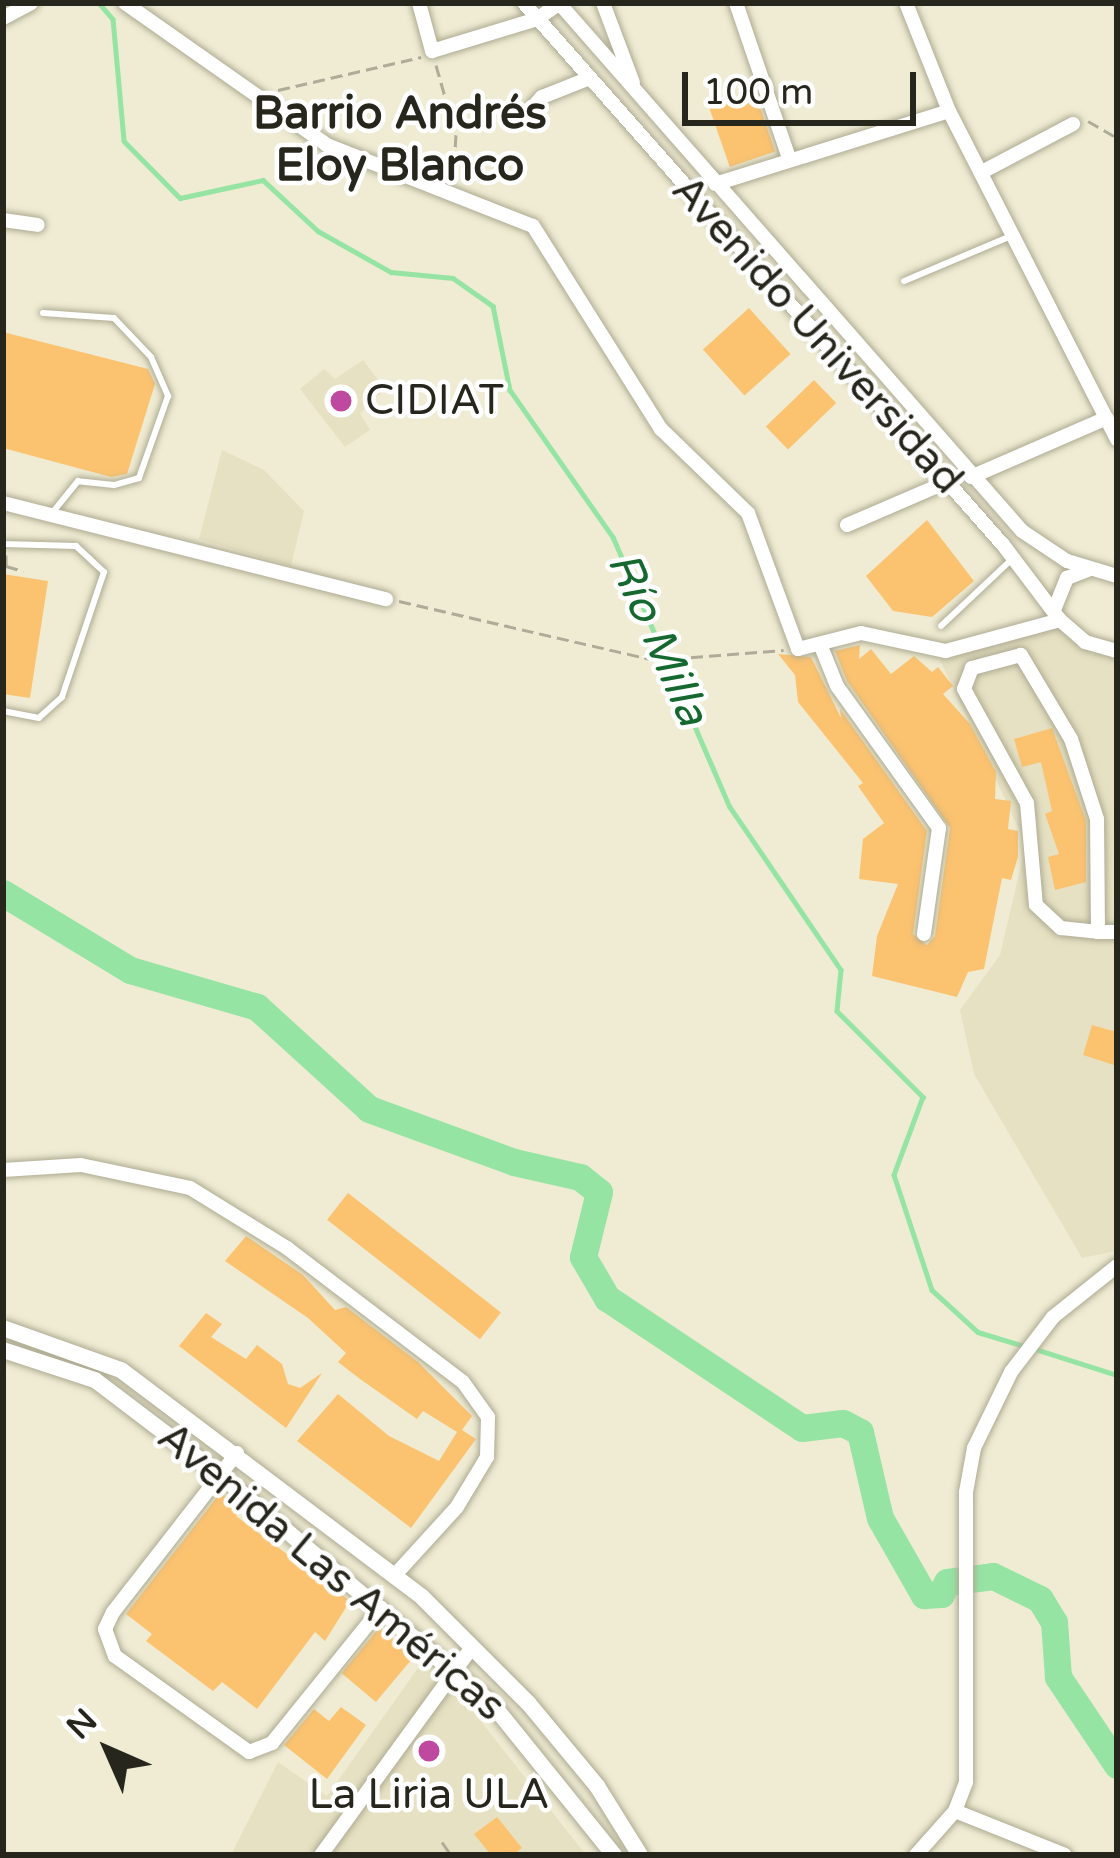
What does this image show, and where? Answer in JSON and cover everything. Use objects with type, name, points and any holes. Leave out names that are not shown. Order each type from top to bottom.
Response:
[{"type":"street","points":[[3,18],[31,3]]},
{"type":"street","points":[[125,3],[327,145],[533,226],[661,430],[748,513],[798,649],[880,634],[946,652],[1057,615],[1067,578],[1094,569]]},
{"type":"street","points":[[419,3],[432,51],[537,19],[559,3],[971,477],[1043,548],[1117,576]]},
{"type":"street","name":"Avenido Universidad","points":[[524,3],[1013,557],[1057,615],[1085,642],[1117,651]]},
{"type":"street","points":[[603,3],[637,94]]},
{"type":"street","points":[[736,3],[789,158]]},
{"type":"street","points":[[906,3],[949,112],[1112,416],[1117,440]]},
{"type":"street","points":[[527,114],[542,97],[590,79]]},
{"type":"street","points":[[715,184],[949,112]]},
{"type":"street","points":[[982,172],[1073,124]]},
{"type":"street","points":[[3,220],[38,225]]},
{"type":"street","points":[[971,477],[1112,416]]},
{"type":"street","points":[[847,525],[947,482]]},
{"type":"street","points":[[3,503],[386,598]]},
{"type":"street","points":[[820,644],[837,686],[939,828],[924,934]]},
{"type":"street","points":[[1098,932],[1097,819],[1071,739],[1023,656],[972,668],[964,688],[1027,803],[1036,905],[1061,928],[1098,932],[1117,932]]},
{"type":"street","points":[[3,1170],[81,1165],[190,1188],[287,1248],[463,1382],[488,1417],[488,1457],[458,1507],[395,1575]]},
{"type":"street","points":[[916,1855],[955,1810],[972,1734],[968,1555],[974,1448],[1011,1372],[1053,1318],[1117,1266]]},
{"type":"street","name":"Avenida Las Américas","points":[[3,1328],[121,1370],[395,1575],[472,1647],[597,1786],[640,1855]]},
{"type":"street","name":"Avenida Las Américas","points":[[3,1350],[94,1380],[219,1474],[456,1670],[530,1743],[614,1855]]},
{"type":"street","points":[[237,1453],[112,1612],[104,1629],[115,1656],[249,1752],[272,1743],[381,1608]]},
{"type":"street","points":[[321,1855],[472,1647]]},
{"type":"street","points":[[955,1810],[1065,1855]]},
{"type":"lane","points":[[904,281],[1014,234]]},
{"type":"lane","points":[[43,313],[114,318],[151,357],[168,396],[140,478],[114,485],[78,481],[51,515]]},
{"type":"lane","points":[[3,544],[76,546],[104,572],[62,697],[39,718],[3,711]]},
{"type":"lane","points":[[941,626],[1013,557]]},
{"type":"path","points":[[256,96],[432,51],[456,135],[452,193]]},
{"type":"path","points":[[1073,124],[1087,120],[1117,139]]},
{"type":"path","points":[[386,598],[655,660],[798,649]]},
{"type":"path","points":[[442,1842],[451,1855]]},
{"type":"shaded area","name":"CIDIAT","points":[[363,360],[385,389],[360,413],[370,430],[345,447],[300,389],[324,369],[335,379]]},
{"type":"shaded area","points":[[222,450],[264,470],[304,511],[291,566],[199,539]]},
{"type":"shaded area","points":[[1060,624],[1117,654],[1117,1251],[1082,1258],[974,1074],[960,1010],[1000,955],[1026,844],[940,660],[996,635]]},
{"type":"shaded area","name":"La Liria ULA","points":[[428,1654],[586,1855],[231,1855],[278,1762],[327,1796]]},
{"type":"building","points":[[754,90],[775,151],[730,167],[709,106]]},
{"type":"building","points":[[749,308],[790,354],[744,396],[703,349]]},
{"type":"building","points":[[3,332],[148,369],[155,384],[127,474],[111,477],[3,448]]},
{"type":"building","points":[[814,380],[836,403],[788,450],[766,427]]},
{"type":"building","points":[[927,520],[974,581],[932,617],[893,611],[866,576]]},
{"type":"building","points":[[3,574],[48,581],[30,698],[3,694]]},
{"type":"building","points":[[860,645],[859,659],[871,649],[891,674],[914,656],[932,672],[938,667],[953,686],[943,694],[970,724],[996,772],[995,799],[1011,801],[1008,829],[1018,831],[1018,857],[1011,880],[1002,878],[984,969],[968,972],[957,997],[872,976],[877,936],[898,884],[859,879],[863,839],[884,823],[858,786],[863,783],[798,702],[795,675],[778,654],[811,657],[841,718],[840,709],[927,831],[913,934],[927,945],[935,936],[950,828],[847,681],[835,651]]},
{"type":"building","points":[[1052,728],[1086,821],[1086,882],[1055,890],[1048,857],[1059,854],[1045,814],[1052,811],[1041,762],[1022,767],[1014,739]]},
{"type":"building","points":[[1092,1025],[1117,1032],[1117,1066],[1083,1055]]},
{"type":"building","points":[[348,1193],[501,1312],[480,1339],[327,1220]]},
{"type":"building","points":[[246,1236],[303,1275],[335,1310],[346,1307],[418,1362],[472,1416],[462,1430],[476,1439],[411,1528],[297,1441],[338,1394],[389,1436],[439,1461],[457,1432],[423,1411],[417,1419],[360,1379],[338,1362],[346,1353],[308,1318],[225,1261]]},
{"type":"building","points":[[206,1313],[222,1324],[211,1337],[246,1359],[257,1345],[282,1364],[288,1384],[300,1388],[322,1373],[286,1428],[179,1346]]},
{"type":"building","points":[[221,1492],[241,1509],[236,1516],[350,1601],[325,1641],[315,1632],[257,1709],[222,1682],[213,1691],[146,1641],[152,1634],[126,1614]]},
{"type":"building","points":[[380,1627],[414,1656],[376,1702],[341,1673]]},
{"type":"building","points":[[341,1707],[366,1725],[327,1779],[284,1745],[314,1709],[329,1721]]},
{"type":"building","points":[[497,1817],[522,1848],[513,1855],[491,1855],[474,1834]]},
{"type":"waterway","name":"Río Milla","points":[[99,3],[113,19],[124,141],[180,198],[263,180],[318,231],[391,272],[453,278],[493,306],[510,390],[613,537],[730,807],[841,970],[837,1011],[923,1097],[894,1175],[932,1290],[978,1332],[1024,1346]]},
{"type":"waterway","points":[[3,893],[130,970],[257,1007],[369,1109],[514,1162],[580,1177],[599,1192],[583,1257],[607,1298],[802,1428],[843,1423],[860,1432],[880,1518],[924,1595],[941,1594],[947,1582],[993,1576],[1040,1599],[1054,1622],[1058,1677],[1117,1765]]},
{"type":"waterway","name":"Río Milla","points":[[1035,1349],[1117,1375]]},
{"type":"place","name":"CIDIAT","points":[[341,401]]},
{"type":"place","name":"La Liria ULA","points":[[429,1751]]},
{"type":"district","name":"Barrio Andrés Eloy Blanco","points":[[400,141]]}]
